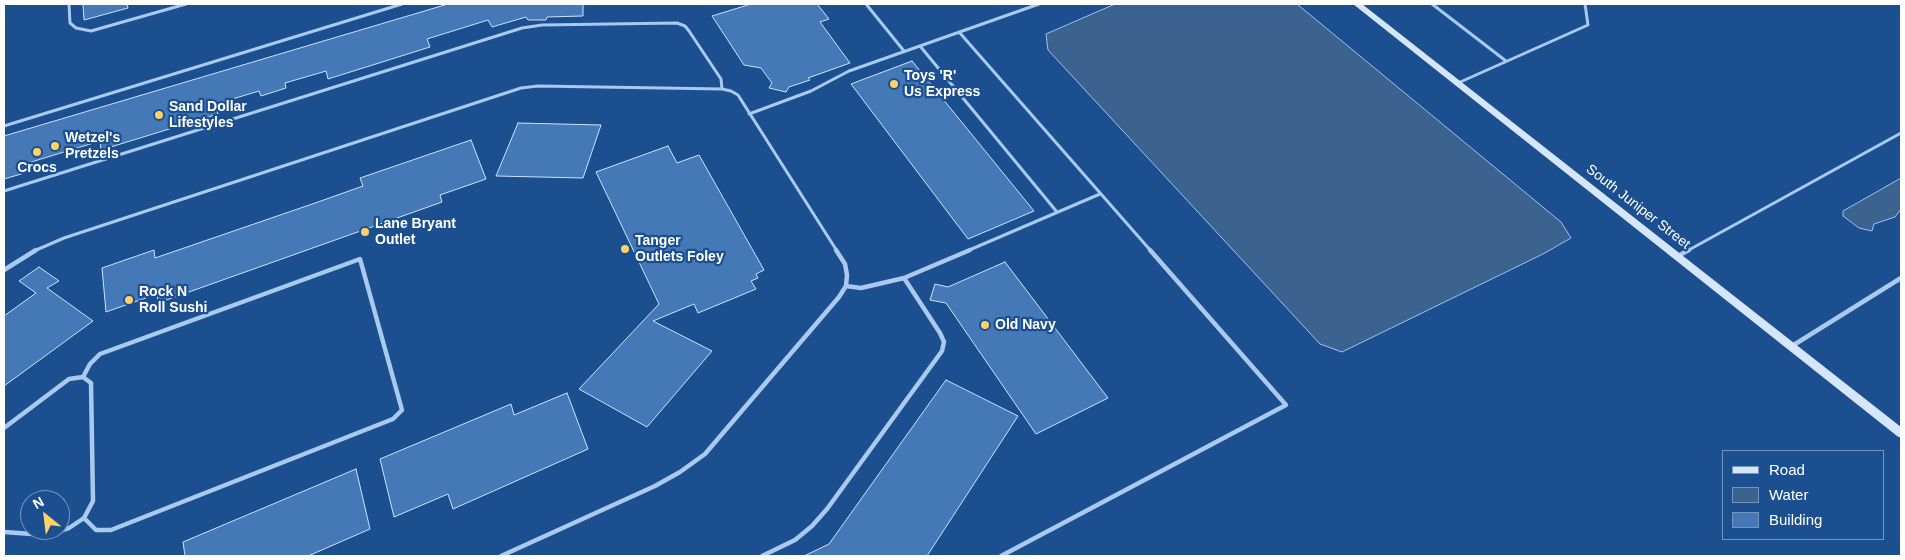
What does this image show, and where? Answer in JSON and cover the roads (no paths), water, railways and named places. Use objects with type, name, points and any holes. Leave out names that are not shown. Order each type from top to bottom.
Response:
[{"type":"street","name":"South Juniper Street","points":[[1357,4],[1901,432]]},
{"type":"lane","points":[[69,4],[70,22],[76,28],[91,30],[186,4]]},
{"type":"lane","points":[[4,126],[402,4]]},
{"type":"lane","points":[[866,4],[904,52]]},
{"type":"lane","points":[[750,114],[811,91],[849,72],[1039,4]]},
{"type":"lane","points":[[1432,4],[1506,61]]},
{"type":"lane","points":[[1458,82],[1588,25],[1585,4]]},
{"type":"lane","points":[[4,191],[522,28],[542,25],[677,23],[685,26],[690,31],[721,79],[722,89]]},
{"type":"lane","points":[[959,32],[1286,405],[1001,556]]},
{"type":"lane","points":[[920,46],[1057,212]]},
{"type":"lane","points":[[4,270],[37,249],[64,238],[521,88],[538,86],[722,89],[738,95],[845,264],[846,286],[839,297],[705,454],[680,472],[655,486],[501,556]]},
{"type":"lane","points":[[1678,256],[1901,133]]},
{"type":"lane","points":[[846,286],[861,288],[904,278],[1100,194]]},
{"type":"lane","points":[[83,377],[90,364],[100,354],[360,259],[402,410],[393,419],[111,530],[96,530],[84,518]]},
{"type":"lane","points":[[762,556],[795,540],[812,526],[827,509],[942,351],[944,342],[940,333],[904,278]]},
{"type":"lane","points":[[1792,346],[1901,278]]},
{"type":"lane","points":[[4,428],[69,379],[83,377],[91,384],[93,501],[84,518],[69,528],[46,535],[4,532]]},
{"type":"water","points":[[1115,4],[1297,4],[1561,222],[1571,238],[1543,254],[1342,352],[1320,344],[1048,50],[1046,34]]},
{"type":"water","points":[[1901,178],[1901,209],[1895,217],[1874,224],[1872,231],[1859,228],[1843,216],[1843,211]]},
{"type":"place","name":"Toys 'R' Us Express","points":[[894,84]]},
{"type":"place","name":"Sand Dollar Lifestyles","points":[[159,115]]},
{"type":"place","name":"Wetzel's Pretzels","points":[[55,146]]},
{"type":"place","name":"Crocs","points":[[37,152]]},
{"type":"place","name":"Lane Bryant Outlet","points":[[365,232]]},
{"type":"place","name":"Tanger Outlets Foley","points":[[625,249]]},
{"type":"place","name":"Rock N Roll Sushi","points":[[129,300]]},
{"type":"place","name":"Old Navy","points":[[985,325]]}]
